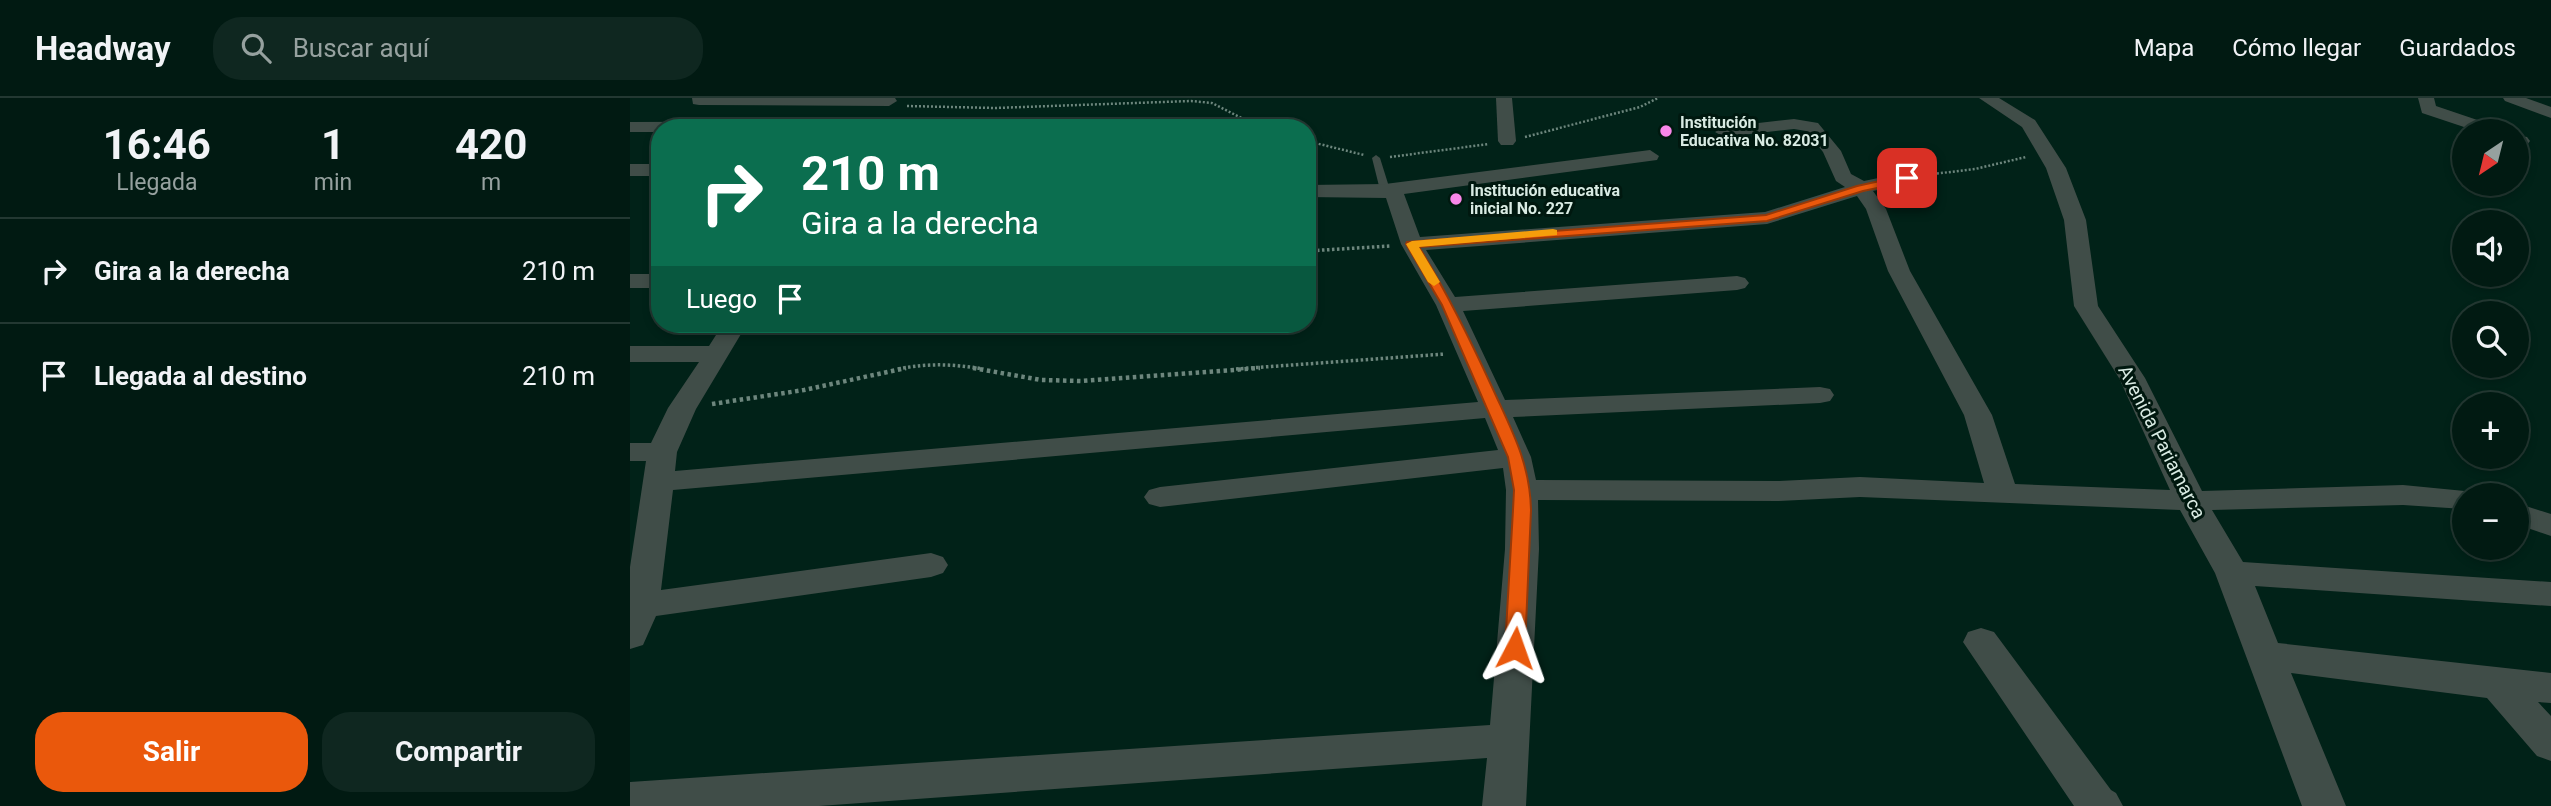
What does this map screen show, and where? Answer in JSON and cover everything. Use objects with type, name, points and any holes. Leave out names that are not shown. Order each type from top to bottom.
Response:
[{"type":"street","points":[[1504,98],[1507,141]]},
{"type":"street","name":"Avenida Pariamarca","points":[[1987,98],[2029,124],[2048,153],[2075,220],[2086,306],[2132,378],[2192,501],[2232,573],[2324,806]]},
{"type":"street","points":[[2426,98],[2428,110],[2455,119]]},
{"type":"street","points":[[2511,98],[2551,113]]},
{"type":"street","points":[[699,100],[889,102]]},
{"type":"street","points":[[874,119],[889,102]]},
{"type":"street","points":[[1724,132],[1794,124],[1812,127],[1832,151],[1843,177],[1861,188],[1875,209],[1899,271],[1979,415],[2003,494]]},
{"type":"street","points":[[630,127],[651,127]]},
{"type":"street","points":[[1316,191],[1385,190],[1650,156]]},
{"type":"street","points":[[630,170],[651,170]]},
{"type":"street","points":[[1412,244],[1767,218],[1861,188],[1907,178]]},
{"type":"street","points":[[1385,190],[1397,198],[1412,244],[1448,305],[1516,457],[1522,490],[1522,549],[1504,806]]},
{"type":"street","points":[[630,281],[651,281]]},
{"type":"street","points":[[1448,305],[1737,283]]},
{"type":"street","points":[[730,333],[682,408],[660,467],[636,620],[931,565]]},
{"type":"street","points":[[630,354],[717,354]]},
{"type":"street","points":[[630,452],[660,467],[1495,409],[1820,395]]},
{"type":"street","points":[[1160,497],[1516,457]]},
{"type":"street","points":[[1522,490],[1779,491],[1860,487],[2192,501],[2403,495],[2452,498]]},
{"type":"street","points":[[2529,517],[2551,525]]},
{"type":"street","points":[[2232,573],[2551,594]]},
{"type":"street","points":[[1981,642],[2096,803],[2101,806]]},
{"type":"street","points":[[2266,656],[2551,688]]},
{"type":"street","points":[[2498,684],[2551,744]]},
{"type":"street","points":[[630,801],[1509,740]]},
{"type":"lane","points":[[1376,158],[1385,190]]},
{"type":"path","points":[[889,102],[995,108],[1191,101],[1212,103],[1243,119]]},
{"type":"path","points":[[1907,178],[1975,169],[2048,153]]},
{"type":"path","points":[[1316,250],[1412,244]]},
{"type":"path","points":[[682,408],[804,390],[919,365],[953,364],[1041,380],[1081,381],[1467,352]]},
{"type":"slow traffic","points":[[1434,282],[1412,244],[1553,233]]},
{"type":"place","name":"Institución Educativa No. 82031","points":[[1666,131]]},
{"type":"place","name":"Institución educativa inicial No. 227","points":[[1456,199]]},
{"type":"route","points":[[1515,648],[1522,549],[1522,490],[1516,457],[1448,305],[1412,244],[1767,218],[1861,188],[1907,178]]}]
